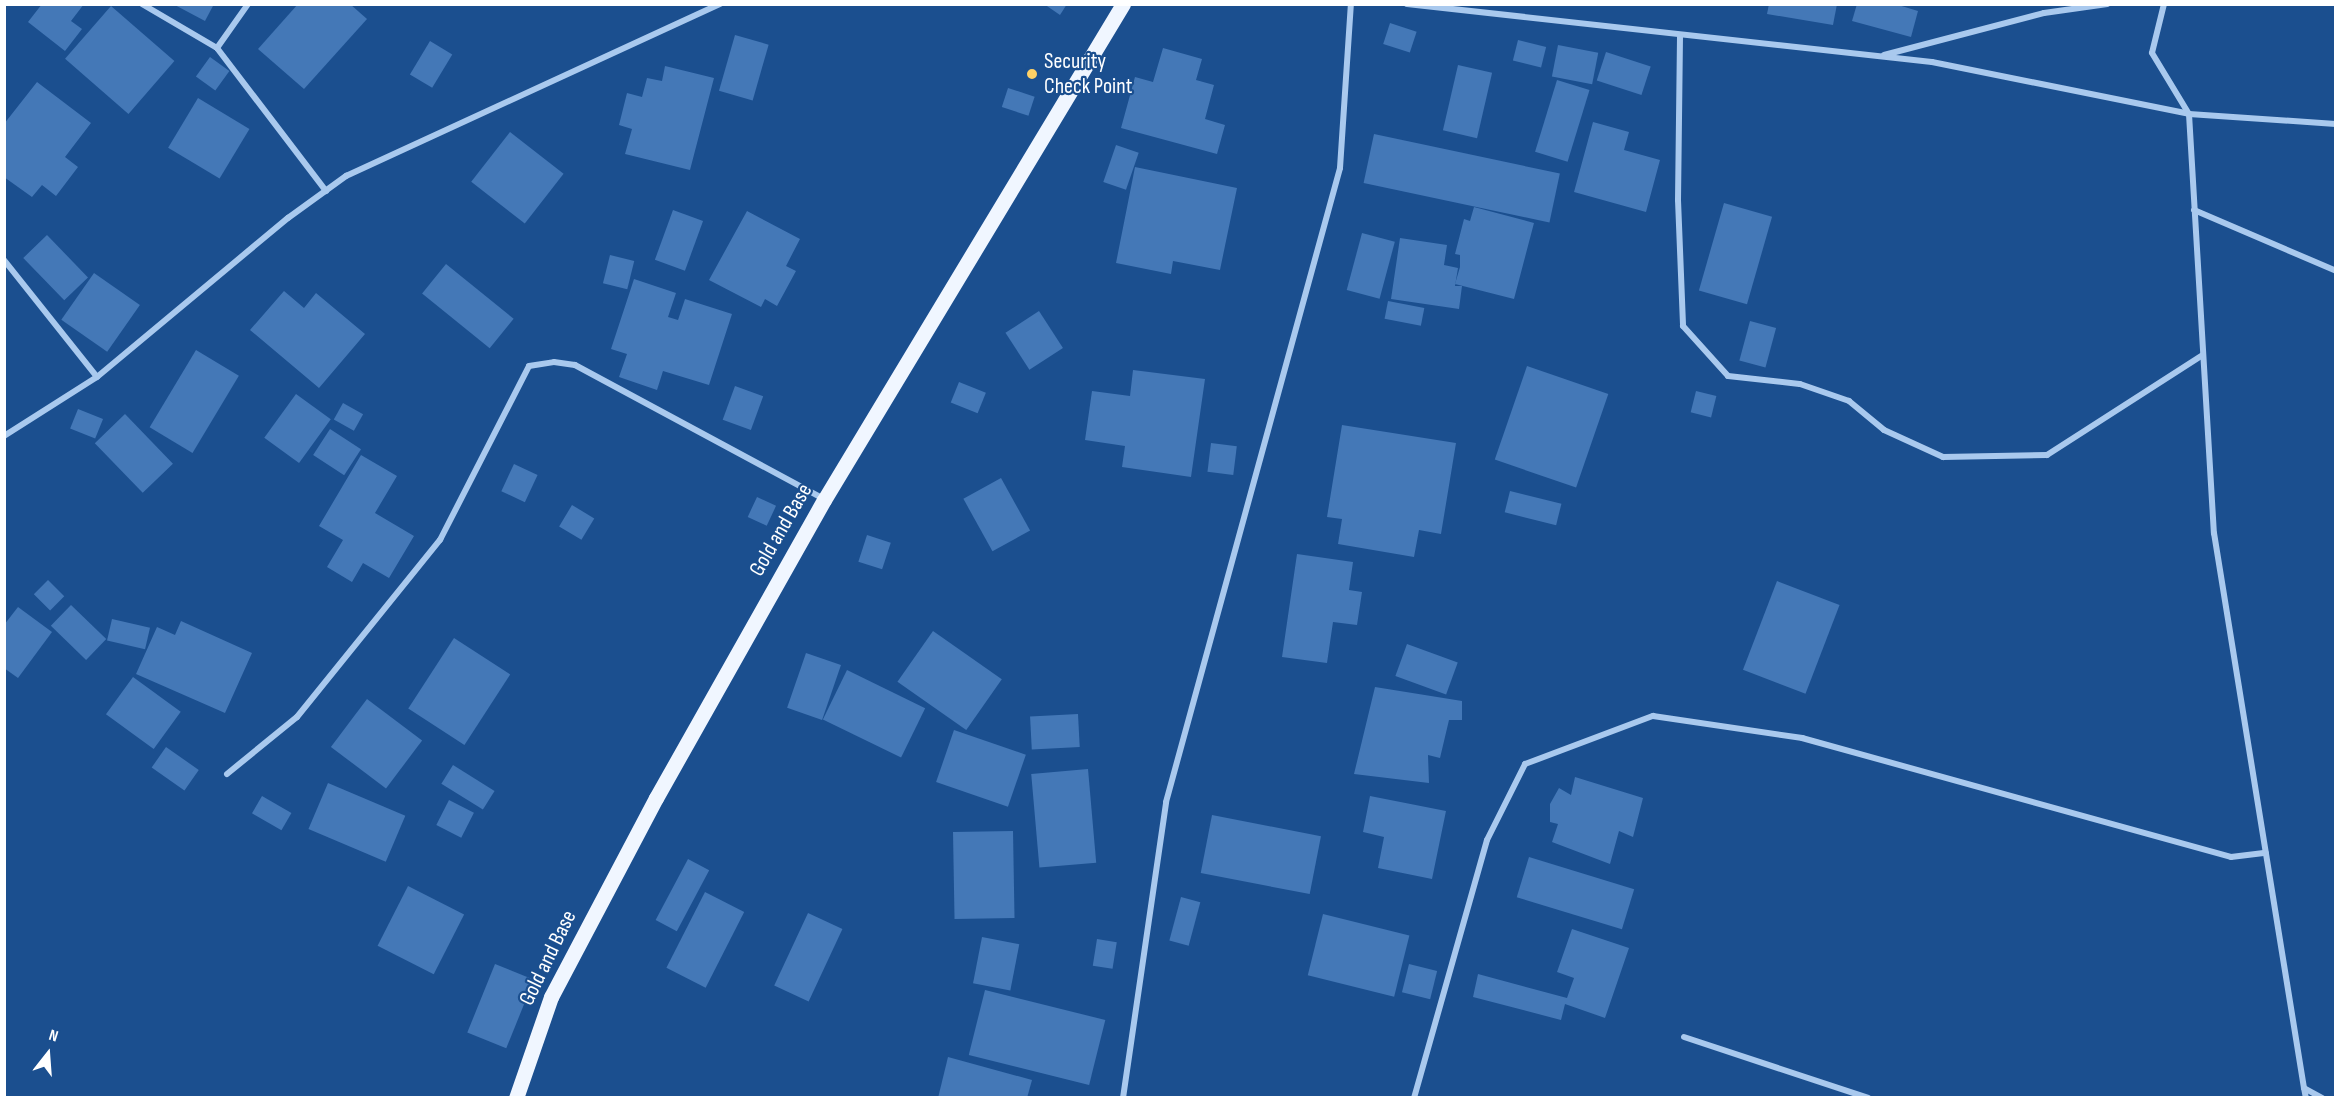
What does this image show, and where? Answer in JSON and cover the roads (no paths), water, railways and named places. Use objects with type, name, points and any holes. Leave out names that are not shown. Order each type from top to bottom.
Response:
[{"type":"main road","name":"Gold and Base","points":[[516,1098],[551,997],[569,962],[824,500],[1123,4]]},
{"type":"street","points":[[142,4],[217,48],[326,191]]},
{"type":"street","points":[[217,48],[248,4]]},
{"type":"street","points":[[4,436],[97,377],[288,218],[346,176],[424,138],[720,4]]},
{"type":"street","points":[[1123,1098],[1166,802],[1340,168],[1351,4]]},
{"type":"street","points":[[1407,4],[1680,37],[1932,62],[2189,114],[2336,124]]},
{"type":"street","points":[[1881,56],[2044,14],[2107,4]]},
{"type":"street","points":[[2164,4],[2152,53],[2189,114],[2214,533],[2306,1098]]},
{"type":"street","points":[[1680,37],[1678,200],[1683,326],[1728,376],[1800,384],[1849,400],[1884,430],[1943,457],[2047,455],[2203,355]]},
{"type":"street","points":[[2194,210],[2336,271]]},
{"type":"street","points":[[4,260],[97,377]]},
{"type":"street","points":[[227,774],[297,717],[440,540],[530,366],[554,362],[575,365],[824,500]]},
{"type":"street","points":[[1414,1098],[1487,840],[1525,764],[1653,716],[1802,738],[2231,857],[2266,853]]},
{"type":"street","points":[[1684,1037],[1868,1098]]},
{"type":"street","points":[[2304,1088],[2322,1098]]},
{"type":"place","name":"Security Check Point","points":[[1032,74]]}]
